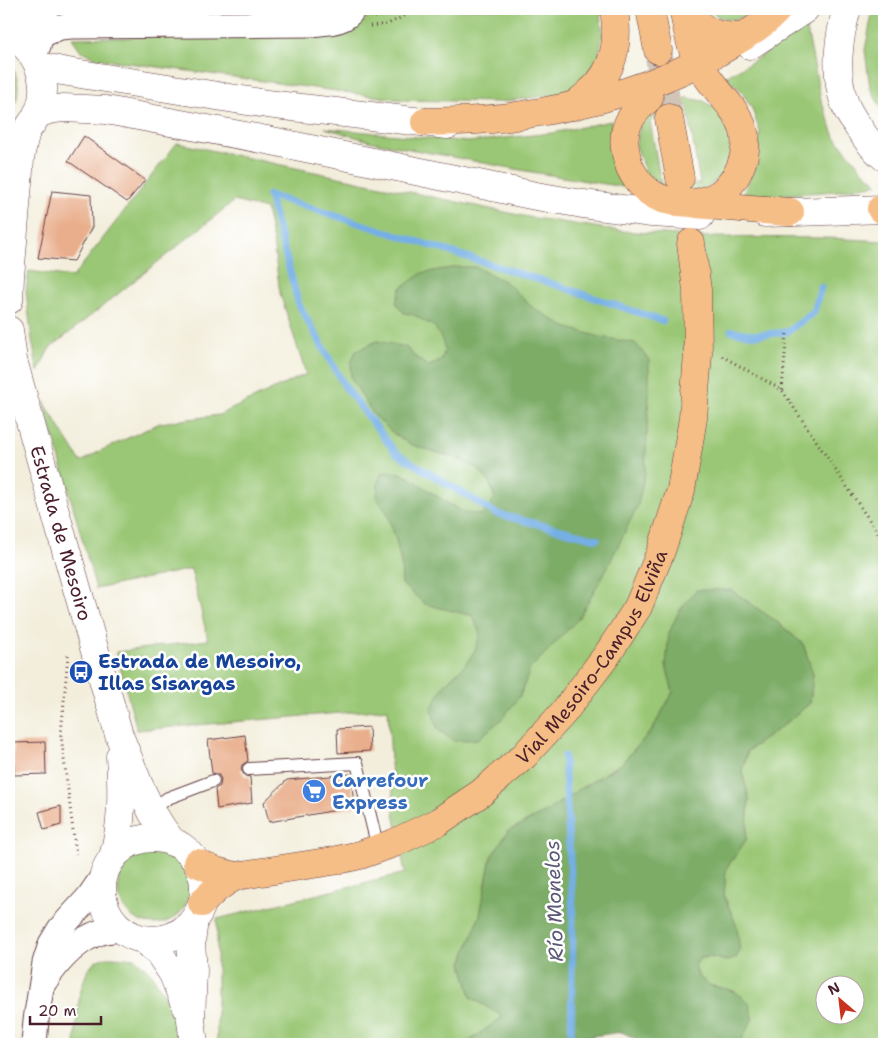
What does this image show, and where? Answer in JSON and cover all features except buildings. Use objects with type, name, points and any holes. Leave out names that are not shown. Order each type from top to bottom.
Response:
[{"type":"main road","points":[[573,106],[592,90],[608,70],[613,57],[617,34],[614,9]]},
{"type":"main road","points":[[650,9],[658,50]]},
{"type":"main road","points":[[685,9],[704,29],[724,37],[743,37]]},
{"type":"main road","points":[[685,9],[690,41],[701,67],[742,123],[745,143],[744,157],[730,184],[713,198],[695,204]]},
{"type":"main road","points":[[425,122],[515,116],[573,106],[644,87],[701,67],[762,24],[778,9]]},
{"type":"main road","points":[[649,98],[629,120],[624,143],[631,171],[640,184],[651,193],[659,198],[680,203],[790,212]]},
{"type":"main road","points":[[669,118],[680,178]]},
{"type":"main road","name":"Vial Mesoiro-Campus Elviña","points":[[198,911],[209,893],[222,883],[236,876],[333,861],[360,854],[394,843],[431,825],[481,793],[524,756],[564,713],[607,656],[638,607],[661,551],[681,490],[693,418],[698,354],[697,290],[691,243]]},
{"type":"main road","name":"Vial Mesoiro-Campus Elviña","points":[[197,863],[216,871],[236,876]]},
{"type":"street","points":[[37,9],[9,32],[62,71],[267,104],[474,127],[525,126],[606,110],[649,98],[668,91],[701,67],[771,32],[805,9]]},
{"type":"street","points":[[9,300],[11,219],[24,129],[41,102],[43,90],[38,53],[46,9]]},
{"type":"street","points":[[847,9],[840,38],[838,66],[840,86],[845,105],[864,137],[884,157]]},
{"type":"street","points":[[38,53],[60,27],[312,24],[334,22],[351,11]]},
{"type":"street","points":[[24,129],[50,110],[63,108],[106,110],[262,139],[536,196],[642,212],[701,216],[883,209]]},
{"type":"street","name":"Estrada de Mesoiro","points":[[9,330],[11,360],[119,735],[152,812],[172,842]]},
{"type":"street","name":"Estrada de Mesoiro","points":[[108,867],[116,846],[119,829],[122,786],[119,735]]},
{"type":"street","points":[[34,1044],[45,963],[51,944],[60,930],[89,897],[122,848],[146,838],[160,838],[182,847],[197,863],[201,872],[204,892],[192,942],[193,1032]]},
{"type":"street","points":[[108,867],[102,890],[103,901],[110,916],[159,953],[174,974],[193,1032]]},
{"type":"street","points":[[42,984],[54,967],[75,946],[101,932],[133,934],[159,940],[184,930],[198,911]]},
{"type":"lane","points":[[249,769],[357,763],[378,848]]},
{"type":"lane","points":[[152,812],[168,798],[213,781]]},
{"type":"path","points":[[351,11],[364,26],[388,24],[418,9]]},
{"type":"path","points":[[782,390],[787,332]]},
{"type":"path","points":[[698,354],[721,356],[782,390],[884,542]]},
{"type":"path","points":[[76,854],[61,735],[70,641],[87,621]]},
{"type":"green space","points":[[371,9],[599,9],[603,33],[598,60],[583,80],[560,94],[500,102],[403,100],[99,59],[81,51],[72,38],[338,34],[365,20]]},
{"type":"green space","points":[[709,9],[754,9],[743,17],[731,20],[714,14]]},
{"type":"green space","points":[[873,9],[884,9],[884,113],[870,88],[865,50]]},
{"type":"green space","points":[[806,25],[821,100],[835,137],[862,170],[878,184],[837,191],[778,195],[743,194],[757,163],[760,132],[751,106],[739,88],[724,78],[760,57]]},
{"type":"green space","points":[[9,63],[16,75],[18,88],[16,101],[9,113]]},
{"type":"green space","points":[[686,98],[704,101],[725,118],[731,133],[732,150],[723,173],[712,184],[701,190],[671,192],[646,175],[636,145],[640,126],[649,113],[661,105]],"holes":[[[687,105],[700,184],[661,184],[650,121]]]},
{"type":"green space","points":[[611,121],[612,160],[623,187],[373,142],[325,128],[468,142],[552,133]]},
{"type":"green space","points":[[177,143],[528,217],[621,231],[706,237],[827,238],[884,241],[884,1044],[738,1044],[740,1043],[734,991],[709,985],[698,976],[695,965],[700,958],[710,957],[728,961],[737,927],[724,896],[726,869],[746,840],[749,799],[742,771],[748,751],[810,703],[813,674],[803,644],[777,622],[731,590],[666,665],[673,692],[652,730],[621,764],[544,813],[508,831],[491,857],[480,915],[462,963],[471,997],[503,1017],[465,1044],[217,1044],[217,919],[405,873],[394,813],[388,709],[137,730],[116,652],[208,640],[191,569],[96,589],[44,402],[81,462],[160,423],[219,415],[306,374],[280,293],[273,241],[266,209],[234,201],[49,349],[38,372],[26,292],[29,271],[73,277]]},
{"type":"green space","points":[[456,267],[475,267],[506,282],[532,307],[565,327],[600,337],[635,343],[649,360],[649,395],[645,473],[638,505],[604,574],[578,619],[530,669],[520,696],[501,720],[478,739],[454,741],[438,730],[431,709],[444,685],[465,665],[475,650],[480,634],[473,616],[425,604],[402,584],[401,563],[396,540],[387,513],[377,498],[378,481],[382,472],[401,473],[465,513],[482,515],[495,498],[488,480],[477,468],[454,458],[412,445],[394,434],[373,414],[351,378],[351,363],[356,351],[377,341],[406,347],[414,356],[428,366],[441,361],[445,350],[435,327],[414,315],[404,313],[396,303],[401,288],[422,273]]},
{"type":"green space","points":[[696,590],[731,590],[777,622],[803,644],[813,674],[810,703],[780,728],[747,751],[742,771],[749,799],[746,840],[726,869],[724,896],[737,927],[740,951],[736,958],[728,961],[710,957],[700,958],[695,965],[698,976],[709,985],[734,991],[749,1002],[753,1018],[738,1044],[646,1044],[622,1032],[592,1036],[589,1044],[465,1044],[503,1017],[471,997],[462,963],[480,915],[491,857],[508,831],[544,813],[621,764],[652,730],[673,692],[666,665],[669,633],[679,611]]},
{"type":"green space","points":[[154,852],[174,858],[184,868],[190,888],[184,908],[174,918],[154,924],[134,918],[124,908],[118,888],[124,868],[134,858]]},
{"type":"green space","points":[[109,957],[135,958],[151,973],[171,1006],[178,1031],[179,1044],[75,1044],[77,1012],[85,978],[95,962]]},
{"type":"waterway","name":"Río Monelos","points":[[269,195],[299,305],[344,385],[396,453],[497,514],[597,539]]},
{"type":"waterway","points":[[269,195],[553,284],[663,321]]},
{"type":"waterway","points":[[731,331],[756,335],[787,332],[814,312],[821,287]]},
{"type":"waterway","name":"Río Monelos","points":[[564,756],[573,912],[571,1044]]},
{"type":"tunnel","points":[[658,50],[669,118]]},
{"type":"place","name":"Estrada de Mesoiro, Illas Sisargas","points":[[81,672]]},
{"type":"place","name":"Carrefour Express","points":[[314,791]]}]
